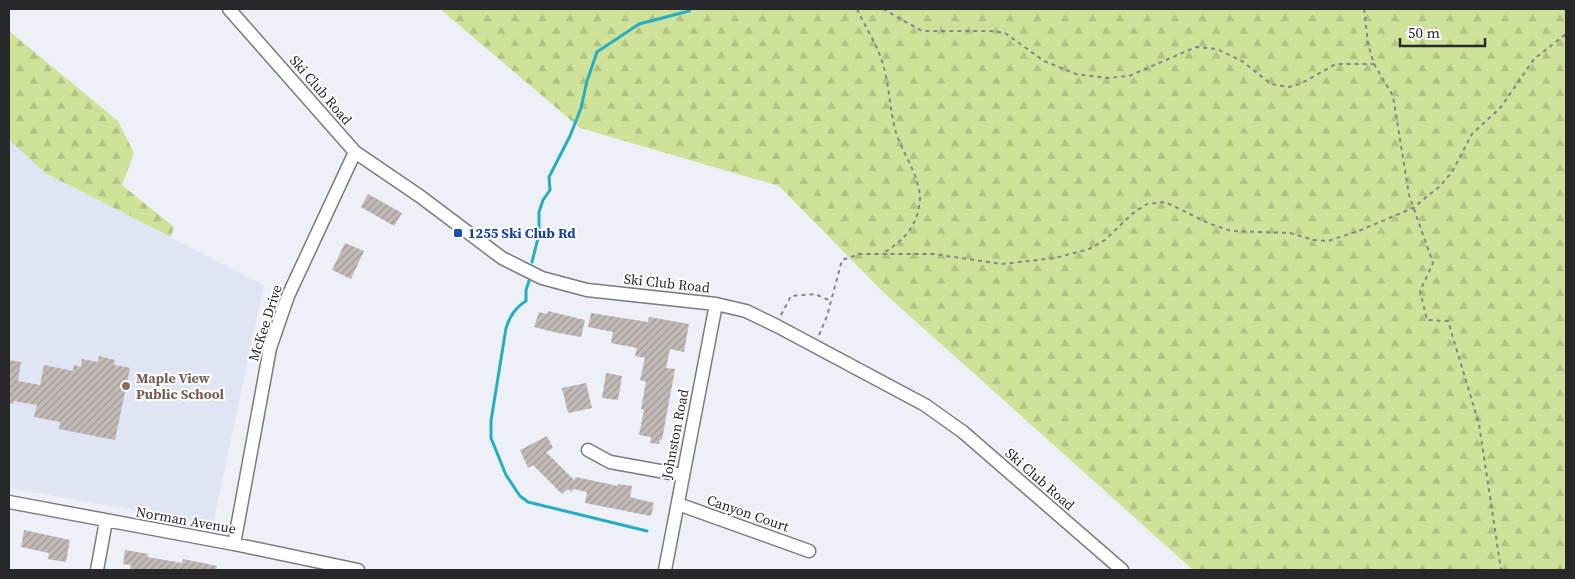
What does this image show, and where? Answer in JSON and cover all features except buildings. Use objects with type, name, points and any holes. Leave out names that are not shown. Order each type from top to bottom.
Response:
[{"type":"street","name":"Ski Club Road","points":[[229,9],[355,152],[421,197],[502,258],[542,278],[587,290],[716,304],[746,311],[778,326],[925,405],[963,432],[1122,570]]},
{"type":"street","name":"McKee Drive","points":[[234,544],[270,348],[288,296],[355,152]]},
{"type":"street","name":"Johnston Road","points":[[665,570],[716,304]]},
{"type":"street","points":[[588,450],[610,462],[682,475]]},
{"type":"street","name":"Norman Avenue","points":[[9,502],[234,544],[358,570]]},
{"type":"street","name":"Canyon Court","points":[[678,504],[810,551]]},
{"type":"street","points":[[97,570],[106,521]]},
{"type":"path","points":[[857,9],[865,28],[877,48],[884,68],[891,114],[898,136],[915,175],[920,201],[914,225],[900,241],[882,254]]},
{"type":"path","points":[[883,9],[922,31],[992,31],[1004,34],[1044,61],[1076,74],[1108,78],[1129,76],[1196,47],[1217,49],[1242,61],[1272,84],[1289,87],[1300,84],[1336,64],[1374,64]]},
{"type":"path","points":[[1364,9],[1368,44],[1374,64],[1393,96],[1409,195],[1433,264],[1420,291],[1427,320],[1448,321],[1479,424],[1501,570]]},
{"type":"path","points":[[814,346],[827,316],[842,260],[860,254],[933,254],[1002,264],[1055,258],[1090,249],[1105,240],[1132,214],[1147,204],[1164,202],[1208,224],[1231,231],[1290,232],[1314,240],[1328,241],[1361,230],[1413,208],[1440,186],[1452,172],[1472,134],[1501,107],[1534,59],[1566,34]]},
{"type":"path","points":[[778,326],[782,310],[791,296],[815,294],[831,301]]},
{"type":"shaded area","name":"Maple View Public School","points":[[9,140],[45,173],[264,285],[213,524],[9,488]]},
{"type":"green space","points":[[440,9],[1566,9],[1566,570],[1193,570],[883,292],[779,186],[580,128]]},
{"type":"green space","points":[[9,31],[118,121],[134,153],[122,185],[174,227],[171,237],[45,173],[9,140]]},
{"type":"waterway","points":[[532,262],[539,234],[539,212],[543,200],[550,190],[549,177],[570,136],[581,108],[587,81],[597,52],[639,24],[689,11],[690,9]]},
{"type":"waterway","points":[[529,281],[526,290],[526,301],[513,313],[506,328],[491,421],[491,438],[506,475],[520,496],[528,502],[647,531]]},
{"type":"place","name":"1255 Ski Club Rd","points":[[458,233]]},
{"type":"place","name":"Maple View Public School","points":[[126,386]]}]
